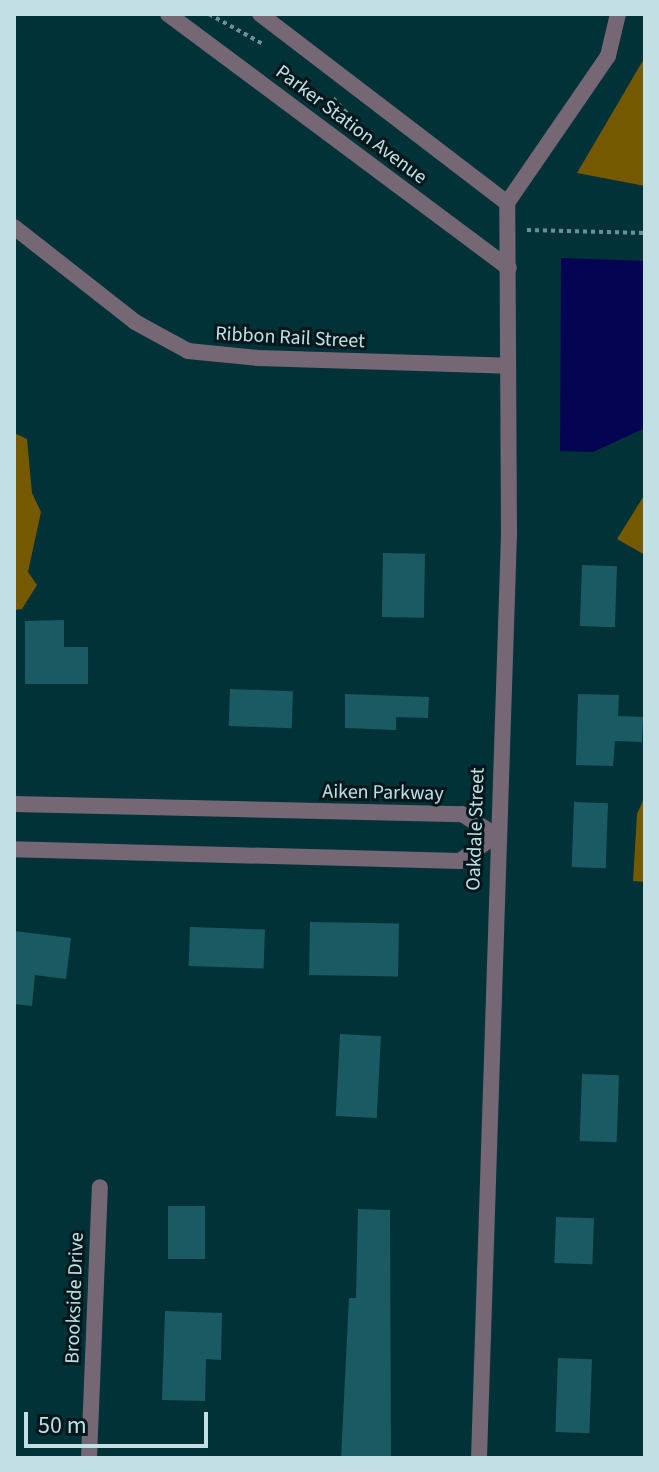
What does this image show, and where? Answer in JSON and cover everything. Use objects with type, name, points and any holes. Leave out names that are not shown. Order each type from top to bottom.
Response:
[{"type":"street","name":"Parker Station Avenue","points":[[168,14],[509,268]]},
{"type":"street","name":"Parker Station Avenue","points":[[260,14],[507,203]]},
{"type":"street","points":[[507,203],[608,56],[618,14]]},
{"type":"street","name":"Oakdale Street","points":[[479,1458],[496,835],[509,535],[507,203]]},
{"type":"street","name":"Ribbon Rail Street","points":[[14,227],[135,322],[188,351],[258,358],[508,366]]},
{"type":"street","name":"Aiken Parkway","points":[[14,804],[462,814],[496,835]]},
{"type":"street","points":[[14,849],[460,861],[496,835]]},
{"type":"street","name":"Brookside Drive","points":[[89,1458],[100,1187]]},
{"type":"path","points":[[209,14],[264,45]]},
{"type":"path","points":[[327,91],[371,139]]},
{"type":"path","points":[[529,230],[645,233]]},
{"type":"shaded area","points":[[645,57],[645,186],[577,173]]},
{"type":"shaded area","points":[[561,258],[645,261],[645,428],[593,452],[560,451]]},
{"type":"shaded area","points":[[14,433],[27,439],[32,493],[41,512],[28,572],[37,585],[22,609],[14,610]]},
{"type":"shaded area","points":[[645,494],[645,555],[617,539]]},
{"type":"shaded area","points":[[645,796],[645,882],[633,881],[637,814]]},
{"type":"building","points":[[383,553],[425,554],[424,618],[382,617]]},
{"type":"building","points":[[582,565],[617,566],[615,627],[580,626]]},
{"type":"building","points":[[64,620],[64,647],[88,647],[88,684],[25,684],[25,621]]},
{"type":"building","points":[[230,689],[293,691],[292,728],[229,726]]},
{"type":"building","points":[[345,694],[429,697],[428,718],[396,717],[396,730],[345,728]]},
{"type":"building","points":[[578,694],[619,695],[618,716],[643,717],[642,742],[615,741],[613,766],[576,765]]},
{"type":"building","points":[[574,802],[608,803],[606,868],[572,867]]},
{"type":"building","points":[[310,922],[399,924],[398,977],[309,975]]},
{"type":"building","points":[[190,927],[265,930],[264,969],[189,966]]},
{"type":"building","points":[[14,931],[71,938],[66,979],[35,975],[32,1006],[14,1004]]},
{"type":"building","points":[[340,1034],[381,1036],[377,1118],[336,1116]]},
{"type":"building","points":[[582,1074],[619,1075],[617,1142],[580,1141]]},
{"type":"building","points":[[168,1206],[205,1206],[205,1259],[168,1259]]},
{"type":"building","points":[[358,1209],[390,1210],[391,1458],[341,1458],[349,1298],[356,1298]]},
{"type":"building","points":[[556,1217],[594,1218],[592,1264],[554,1263]]},
{"type":"building","points":[[165,1311],[222,1313],[221,1360],[206,1359],[205,1401],[162,1400]]},
{"type":"building","points":[[558,1358],[592,1359],[589,1433],[555,1432]]}]
